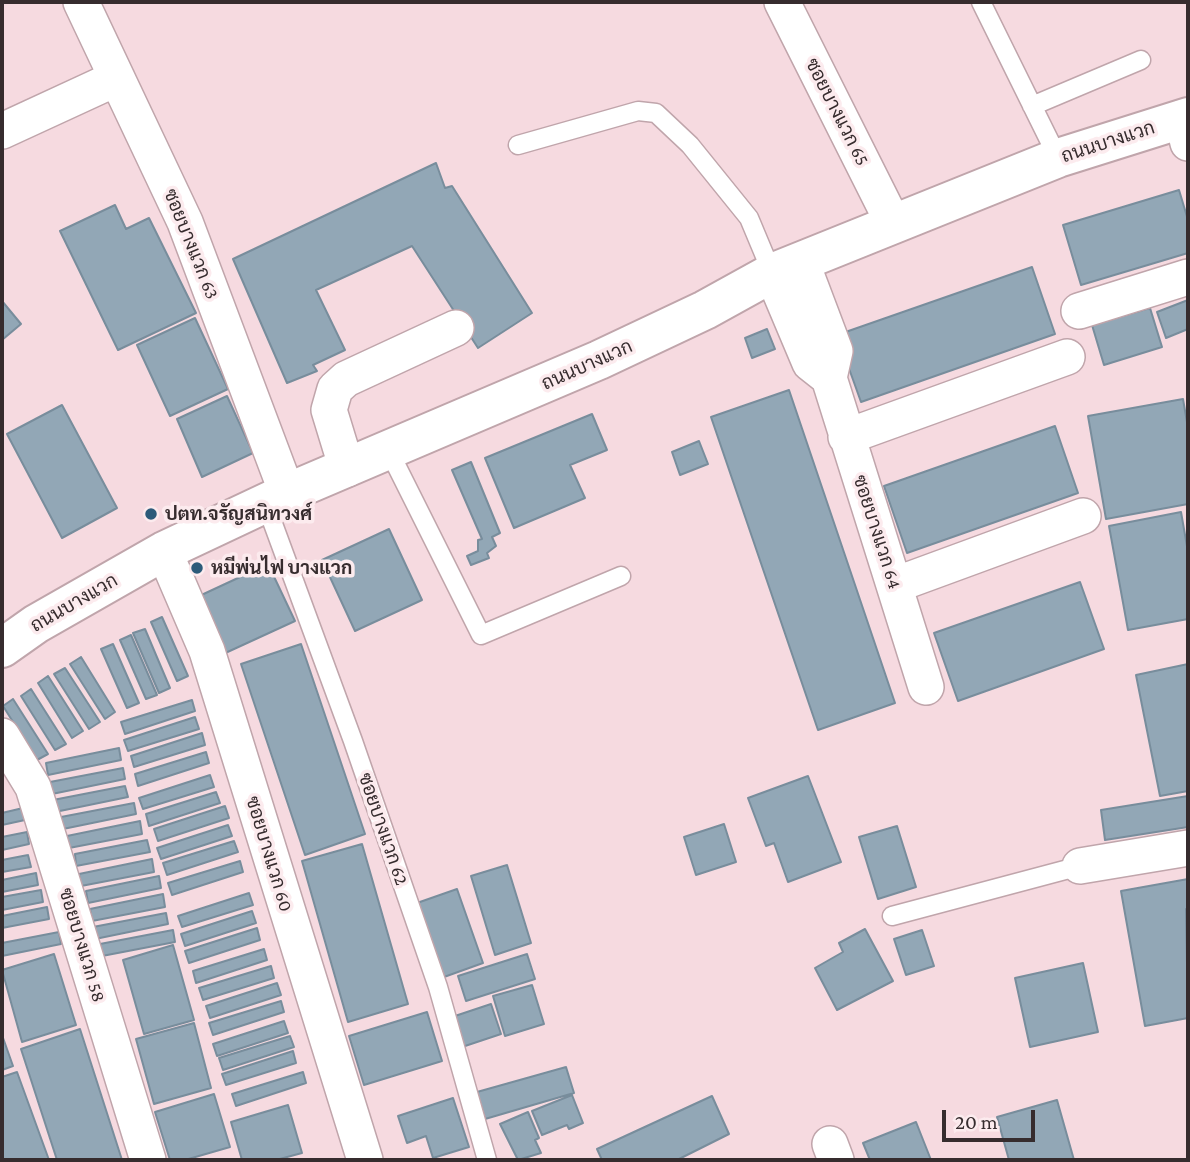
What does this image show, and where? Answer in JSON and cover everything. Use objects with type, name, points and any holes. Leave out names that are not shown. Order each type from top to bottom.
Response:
[{"type":"main road","name":"ถนนบางแวก","points":[[2,648],[36,624],[164,551],[276,498],[599,360],[705,310],[787,267],[1058,158],[1186,126]]},
{"type":"street","name":"ซอยบางแวก 63","points":[[81,2],[185,222],[276,498]]},
{"type":"street","name":"ซอยบางแวก 65","points":[[782,2],[892,223]]},
{"type":"street","points":[[2,131],[117,78]]},
{"type":"street","name":"ซอยบางแวก 64","points":[[787,267],[835,351],[829,378],[926,687]]},
{"type":"street","points":[[1079,311],[1188,278]]},
{"type":"street","points":[[347,469],[329,410],[335,389],[346,379],[456,328]]},
{"type":"street","points":[[846,437],[1067,358]]},
{"type":"street","points":[[895,585],[1083,516]]},
{"type":"street","name":"ซอยบางแวก 60","points":[[164,551],[208,651],[365,1160]]},
{"type":"street","name":"ซอยบางแวก 58","points":[[2,736],[33,788],[148,1160]]},
{"type":"street","points":[[1080,866],[1188,848]]},
{"type":"lane","points":[[981,2],[1058,158]]},
{"type":"lane","points":[[1032,106],[1141,60]]},
{"type":"lane","points":[[518,145],[638,111],[656,113],[690,145],[787,267]]},
{"type":"lane","points":[[389,451],[481,635],[621,576]]},
{"type":"lane","name":"ซอยบางแวก 62","points":[[276,498],[353,741],[438,987],[486,1160]]},
{"type":"lane","points":[[892,916],[1080,866]]},
{"type":"building","points":[[436,163],[445,188],[452,186],[532,313],[478,348],[412,246],[316,290],[345,350],[313,365],[317,371],[287,383],[233,259]]},
{"type":"building","points":[[1179,190],[1188,220],[1188,253],[1081,285],[1063,225]]},
{"type":"building","points":[[115,205],[126,229],[149,218],[196,313],[118,350],[60,231]]},
{"type":"building","points":[[1032,267],[1055,334],[861,402],[837,335]]},
{"type":"building","points":[[1188,300],[1188,329],[1166,338],[1157,312]]},
{"type":"building","points":[[2,301],[21,324],[2,340]]},
{"type":"building","points":[[1150,308],[1162,347],[1104,365],[1092,325]]},
{"type":"building","points":[[195,318],[228,389],[170,416],[137,345]]},
{"type":"building","points":[[767,329],[775,349],[752,358],[745,338]]},
{"type":"building","points":[[789,390],[895,703],[818,730],[711,417]]},
{"type":"building","points":[[227,396],[253,453],[202,477],[177,419]]},
{"type":"building","points":[[1183,399],[1188,428],[1188,504],[1106,519],[1088,416]]},
{"type":"building","points":[[62,405],[117,508],[62,538],[7,434]]},
{"type":"building","points":[[592,414],[607,450],[570,465],[585,498],[514,528],[485,458]]},
{"type":"building","points":[[1055,426],[1078,493],[907,553],[884,486]]},
{"type":"building","points":[[699,441],[708,464],[680,475],[672,452]]},
{"type":"building","points":[[471,462],[500,533],[492,537],[496,546],[487,553],[489,558],[471,565],[467,556],[478,551],[478,540],[482,539],[452,470]]},
{"type":"building","points":[[1181,512],[1188,552],[1188,619],[1128,630],[1109,526]]},
{"type":"building","points":[[389,529],[422,600],[355,631],[322,560]]},
{"type":"building","points":[[268,564],[295,621],[221,655],[195,598]]},
{"type":"building","points":[[1080,582],[1104,649],[958,701],[934,633]]},
{"type":"building","points":[[162,617],[188,676],[177,681],[151,622]]},
{"type":"building","points":[[145,629],[170,688],[159,693],[133,633]]},
{"type":"building","points":[[131,635],[157,695],[146,699],[120,640]]},
{"type":"building","points":[[113,644],[139,703],[127,708],[101,649]]},
{"type":"building","points":[[301,644],[365,834],[305,855],[241,664]]},
{"type":"building","points":[[81,657],[115,712],[105,719],[70,664]]},
{"type":"building","points":[[1188,664],[1188,791],[1160,796],[1136,675]]},
{"type":"building","points":[[65,668],[100,722],[89,729],[54,674]]},
{"type":"building","points":[[48,676],[83,731],[72,738],[38,683]]},
{"type":"building","points":[[31,689],[66,744],[55,750],[21,696]]},
{"type":"building","points":[[13,699],[48,754],[37,760],[3,706]]},
{"type":"building","points":[[192,700],[195,711],[125,734],[121,722]]},
{"type":"building","points":[[195,717],[199,729],[128,751],[124,740]]},
{"type":"building","points":[[202,733],[205,745],[134,767],[131,756]]},
{"type":"building","points":[[119,748],[121,760],[48,775],[46,763]]},
{"type":"building","points":[[206,752],[209,763],[138,786],[135,774]]},
{"type":"building","points":[[123,768],[125,779],[52,794],[50,782]]},
{"type":"building","points":[[210,775],[214,787],[143,809],[139,798]]},
{"type":"building","points":[[808,776],[841,862],[788,882],[774,843],[766,846],[748,798]]},
{"type":"building","points":[[125,786],[128,797],[55,812],[53,800]]},
{"type":"building","points":[[216,792],[220,803],[149,826],[146,814]]},
{"type":"building","points":[[1188,796],[1188,827],[1105,840],[1101,810]]},
{"type":"building","points":[[134,803],[136,814],[63,829],[61,817]]},
{"type":"building","points":[[225,806],[229,818],[158,841],[154,829]]},
{"type":"building","points":[[23,808],[25,820],[2,825],[2,813]]},
{"type":"building","points":[[140,821],[142,834],[69,848],[67,836]]},
{"type":"building","points":[[724,824],[736,862],[696,875],[684,837]]},
{"type":"building","points":[[228,825],[232,836],[161,859],[157,848]]},
{"type":"building","points":[[897,826],[916,887],[878,899],[859,837]]},
{"type":"building","points":[[27,832],[29,844],[2,850],[2,837]]},
{"type":"building","points":[[147,840],[150,852],[76,866],[75,854]]},
{"type":"building","points":[[234,841],[238,852],[167,875],[163,863]]},
{"type":"building","points":[[362,844],[408,1004],[348,1022],[302,861]]},
{"type":"building","points":[[28,855],[31,867],[2,872],[2,860]]},
{"type":"building","points":[[152,859],[154,872],[81,886],[79,874]]},
{"type":"building","points":[[240,861],[243,872],[172,895],[168,883]]},
{"type":"building","points":[[507,865],[531,943],[495,955],[471,876]]},
{"type":"building","points":[[36,873],[38,885],[2,892],[2,880]]},
{"type":"building","points":[[159,876],[161,888],[88,903],[86,891]]},
{"type":"building","points":[[1188,879],[1188,1018],[1145,1026],[1121,891]]},
{"type":"building","points":[[457,889],[483,963],[444,977],[417,903]]},
{"type":"building","points":[[41,890],[43,902],[2,910],[2,897]]},
{"type":"building","points":[[249,893],[253,905],[182,927],[178,916]]},
{"type":"building","points":[[163,894],[165,907],[92,921],[90,909]]},
{"type":"building","points":[[47,907],[49,919],[2,928],[2,916]]},
{"type":"building","points":[[252,911],[256,923],[185,946],[181,934]]},
{"type":"building","points":[[166,913],[168,924],[95,939],[93,927]]},
{"type":"building","points":[[257,928],[260,940],[189,963],[185,951]]},
{"type":"building","points":[[865,929],[893,981],[837,1010],[815,968],[843,952],[839,943]]},
{"type":"building","points":[[173,930],[175,942],[102,956],[100,944]]},
{"type":"building","points":[[922,930],[934,966],[906,975],[894,939]]},
{"type":"building","points":[[59,932],[61,944],[2,956],[2,943]]},
{"type":"building","points":[[173,945],[194,1020],[144,1034],[123,960]]},
{"type":"building","points":[[264,949],[267,960],[196,983],[193,971]]},
{"type":"building","points":[[54,954],[76,1025],[22,1042],[2,970]]},
{"type":"building","points":[[527,954],[535,979],[466,1001],[458,976]]},
{"type":"building","points":[[1083,963],[1098,1032],[1030,1047],[1015,978]]},
{"type":"building","points":[[271,966],[274,978],[203,1000],[199,988]]},
{"type":"building","points":[[277,983],[281,995],[210,1018],[206,1006]]},
{"type":"building","points":[[532,985],[544,1024],[505,1036],[493,996]]},
{"type":"building","points":[[281,1001],[284,1012],[213,1035],[209,1023]]},
{"type":"building","points":[[491,1004],[501,1034],[462,1047],[452,1017]]},
{"type":"building","points":[[427,1012],[442,1061],[364,1085],[349,1036]]},
{"type":"building","points":[[284,1021],[288,1033],[217,1056],[213,1044]]},
{"type":"building","points":[[194,1023],[211,1088],[154,1104],[136,1039]]},
{"type":"building","points":[[80,1029],[122,1160],[57,1160],[21,1049]]},
{"type":"building","points":[[2,1035],[13,1066],[2,1070]]},
{"type":"building","points":[[290,1036],[294,1047],[223,1070],[219,1058]]},
{"type":"building","points":[[293,1051],[296,1063],[226,1085],[222,1074]]},
{"type":"building","points":[[566,1067],[574,1093],[485,1119],[477,1092]]},
{"type":"building","points":[[17,1072],[49,1160],[2,1160],[2,1077]]},
{"type":"building","points":[[303,1072],[306,1083],[236,1106],[232,1094]]},
{"type":"building","points":[[214,1094],[230,1147],[185,1160],[170,1160],[155,1112]]},
{"type":"building","points":[[572,1095],[583,1123],[569,1129],[567,1125],[542,1135],[532,1111]]},
{"type":"building","points":[[712,1096],[729,1134],[677,1160],[602,1160],[597,1149]]},
{"type":"building","points":[[453,1098],[469,1147],[433,1158],[426,1136],[407,1143],[398,1116]]},
{"type":"building","points":[[1057,1100],[1074,1160],[1009,1160],[997,1117]]},
{"type":"building","points":[[288,1105],[302,1153],[276,1160],[242,1160],[231,1122]]},
{"type":"building","points":[[528,1112],[539,1138],[535,1140],[541,1153],[518,1160],[500,1124]]},
{"type":"building","points":[[916,1122],[931,1160],[870,1160],[863,1143]]},
{"type":"place","name":"ปตท.จรัญสนิทวงศ์","points":[[151,514]]},
{"type":"place","name":"หมีพ่นไฟ บางแวก","points":[[197,568]]}]
